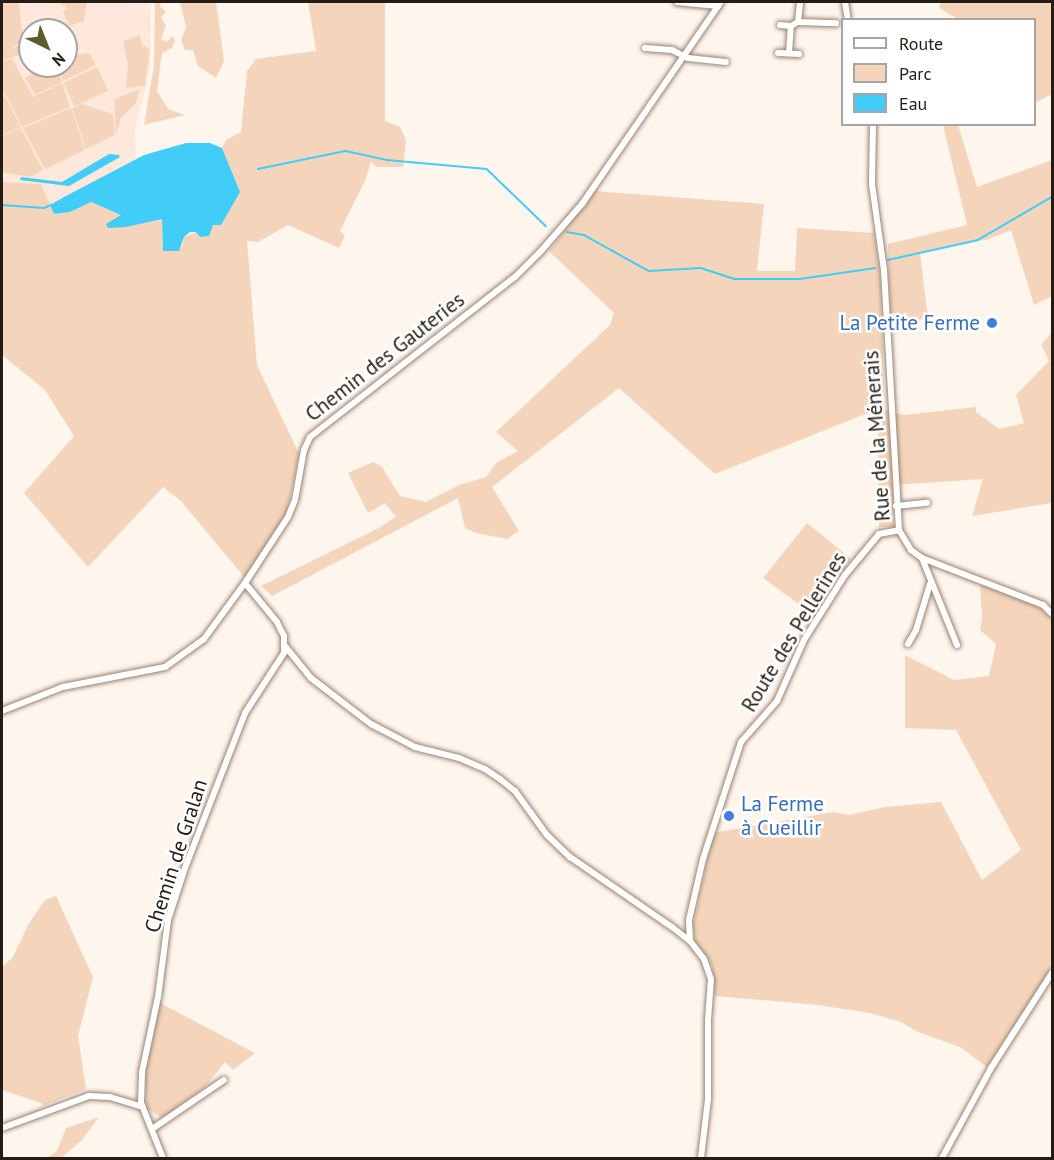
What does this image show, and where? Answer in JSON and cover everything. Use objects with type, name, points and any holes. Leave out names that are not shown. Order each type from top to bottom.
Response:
[{"type":"street","points":[[677,2],[719,4]]},
{"type":"street","points":[[798,22],[800,2]]},
{"type":"street","points":[[845,2],[848,18]]},
{"type":"street","name":"Chemin des Gauteries","points":[[2,711],[63,687],[155,670],[176,661],[204,639],[245,583],[288,517],[295,500],[304,450],[309,437],[515,277],[582,204],[719,4]]},
{"type":"street","points":[[780,25],[791,26],[798,22],[836,23]]},
{"type":"street","points":[[789,52],[791,26]]},
{"type":"street","points":[[645,48],[672,50],[683,56],[726,62]]},
{"type":"street","points":[[778,53],[799,54]]},
{"type":"street","name":"Rue de la Ménerais","points":[[873,126],[872,184],[884,270],[899,530],[910,550],[922,558],[1043,605],[1053,614]]},
{"type":"street","points":[[897,506],[927,503]]},
{"type":"street","name":"Route des Pellerines","points":[[690,941],[689,920],[703,859],[741,742],[777,701],[804,640],[851,568],[879,534],[899,530]]},
{"type":"street","points":[[922,558],[929,573],[930,583],[957,645]]},
{"type":"street","points":[[929,573],[939,565]]},
{"type":"street","points":[[245,583],[277,622],[284,636],[285,646],[311,678],[371,724],[415,747],[459,758],[500,778],[515,791],[548,835],[570,857],[690,941],[704,959],[711,980],[708,1020],[708,1099],[701,1158]]},
{"type":"street","points":[[908,644],[916,630],[930,583]]},
{"type":"street","name":"Chemin de Gralan","points":[[163,1158],[142,1107],[142,1072],[158,997],[168,920],[193,847],[245,713],[279,664],[285,646]]},
{"type":"street","points":[[942,1158],[1003,1048],[1053,973]]},
{"type":"street","points":[[152,1129],[224,1080]]},
{"type":"street","points":[[2,1128],[90,1096],[110,1097],[142,1107]]},
{"type":"shaded area","points":[[19,2],[151,4],[150,68],[135,129],[136,159],[50,205],[41,184],[2,182],[2,52],[18,44],[18,78],[78,78],[78,18],[21,18]]},
{"type":"green space","points":[[2,2],[19,2],[21,18],[18,18],[18,44],[7,50],[18,46],[18,55],[2,61]]},
{"type":"green space","points":[[60,2],[87,2],[84,21],[78,23],[78,18],[66,18],[63,11],[67,9],[65,5],[62,6]]},
{"type":"green space","points":[[155,2],[161,2],[160,7],[166,11],[161,18],[166,26],[161,39],[166,42],[173,36],[175,41],[172,48],[162,53],[157,91],[168,109],[185,115],[144,125],[154,65]]},
{"type":"green space","points":[[180,2],[216,2],[224,61],[216,78],[198,66],[193,50],[185,50],[181,41],[186,27]]},
{"type":"green space","points":[[308,2],[385,2],[385,121],[400,127],[406,140],[403,167],[377,167],[371,162],[365,181],[340,231],[345,236],[339,248],[288,225],[258,242],[247,241],[257,365],[299,454],[287,513],[245,578],[181,501],[163,487],[88,567],[24,493],[74,436],[45,390],[2,355],[2,182],[41,184],[54,214],[70,212],[91,202],[122,215],[126,227],[162,218],[163,251],[182,247],[184,237],[196,232],[226,163],[222,148],[226,140],[241,132],[247,71],[256,59],[316,51]]},
{"type":"green space","points":[[941,2],[1052,2],[1052,94],[1036,102],[1036,18],[956,18],[939,8]]},
{"type":"green space","points":[[140,35],[142,45],[150,49],[145,86],[126,88],[128,64],[123,41]]},
{"type":"green space","points":[[90,54],[96,65],[78,74],[78,55]]},
{"type":"green space","points":[[12,59],[18,70],[18,78],[22,78],[33,97],[62,83],[70,107],[22,127],[2,88],[2,62]]},
{"type":"green space","points":[[97,67],[108,91],[74,106],[63,83],[78,78],[78,76]]},
{"type":"green space","points":[[25,78],[60,78],[62,82],[35,95]]},
{"type":"green space","points":[[140,89],[136,103],[121,118],[116,135],[114,99]]},
{"type":"green space","points":[[2,91],[21,127],[2,135]]},
{"type":"green space","points":[[82,104],[113,114],[115,135],[86,149],[72,108]]},
{"type":"green space","points":[[71,108],[85,150],[45,169],[23,128]]},
{"type":"green space","points":[[943,126],[958,126],[977,187],[1052,160],[1052,296],[1034,305],[1011,230],[989,239],[920,253],[928,319],[890,321],[888,244],[967,225]]},
{"type":"green space","points":[[21,128],[43,170],[30,177],[2,172],[2,136]]},
{"type":"green space","points":[[594,191],[764,204],[757,271],[795,271],[797,228],[874,233],[880,274],[885,410],[904,415],[976,407],[976,412],[999,429],[1024,423],[1016,395],[1049,361],[1041,344],[1052,333],[1052,503],[972,516],[983,479],[893,485],[893,527],[879,527],[878,409],[715,474],[619,388],[492,487],[519,531],[507,539],[476,533],[465,528],[458,498],[272,596],[261,586],[377,529],[396,517],[385,503],[368,513],[348,473],[373,462],[382,467],[400,496],[426,502],[459,485],[486,477],[496,463],[518,451],[496,432],[610,325],[614,313],[549,251]]},
{"type":"green space","points":[[807,523],[851,559],[815,616],[763,578]]},
{"type":"green space","points":[[980,584],[1039,607],[1052,618],[1052,967],[987,1067],[960,1047],[918,1032],[901,1022],[870,1013],[818,1005],[715,996],[712,965],[696,943],[693,927],[713,833],[833,812],[849,815],[885,807],[941,802],[982,880],[1021,850],[956,730],[905,728],[905,655],[954,680],[989,676],[996,644],[980,630],[982,618]]},
{"type":"green space","points":[[56,896],[93,977],[78,1036],[86,1089],[43,1106],[41,1103],[2,1090],[2,967],[13,957],[29,923],[45,900]]},
{"type":"green space","points":[[160,1003],[255,1053],[233,1070],[225,1062],[206,1086],[163,1118],[147,1109],[145,1075]]},
{"type":"green space","points":[[99,1117],[82,1140],[61,1158],[46,1158],[57,1151],[66,1128]]},
{"type":"water","points":[[186,143],[210,143],[222,148],[240,192],[221,225],[213,225],[209,236],[200,237],[196,232],[190,232],[184,237],[179,251],[163,251],[162,219],[126,227],[108,228],[106,224],[121,215],[91,202],[70,212],[54,214],[50,205],[64,197],[144,155]]},
{"type":"water","points":[[109,154],[120,157],[69,186],[20,180],[21,177],[62,182]]},
{"type":"waterway","points":[[258,169],[346,151],[387,160],[487,169],[546,226]]},
{"type":"waterway","points":[[888,260],[978,240],[1052,197]]},
{"type":"waterway","points":[[2,205],[44,208],[51,205]]},
{"type":"waterway","points":[[567,232],[584,235],[649,271],[701,268],[734,279],[800,279],[875,268]]},
{"type":"place","name":"La Petite Ferme","points":[[992,323]]},
{"type":"place","name":"La Ferme à Cueillir","points":[[729,816]]}]
